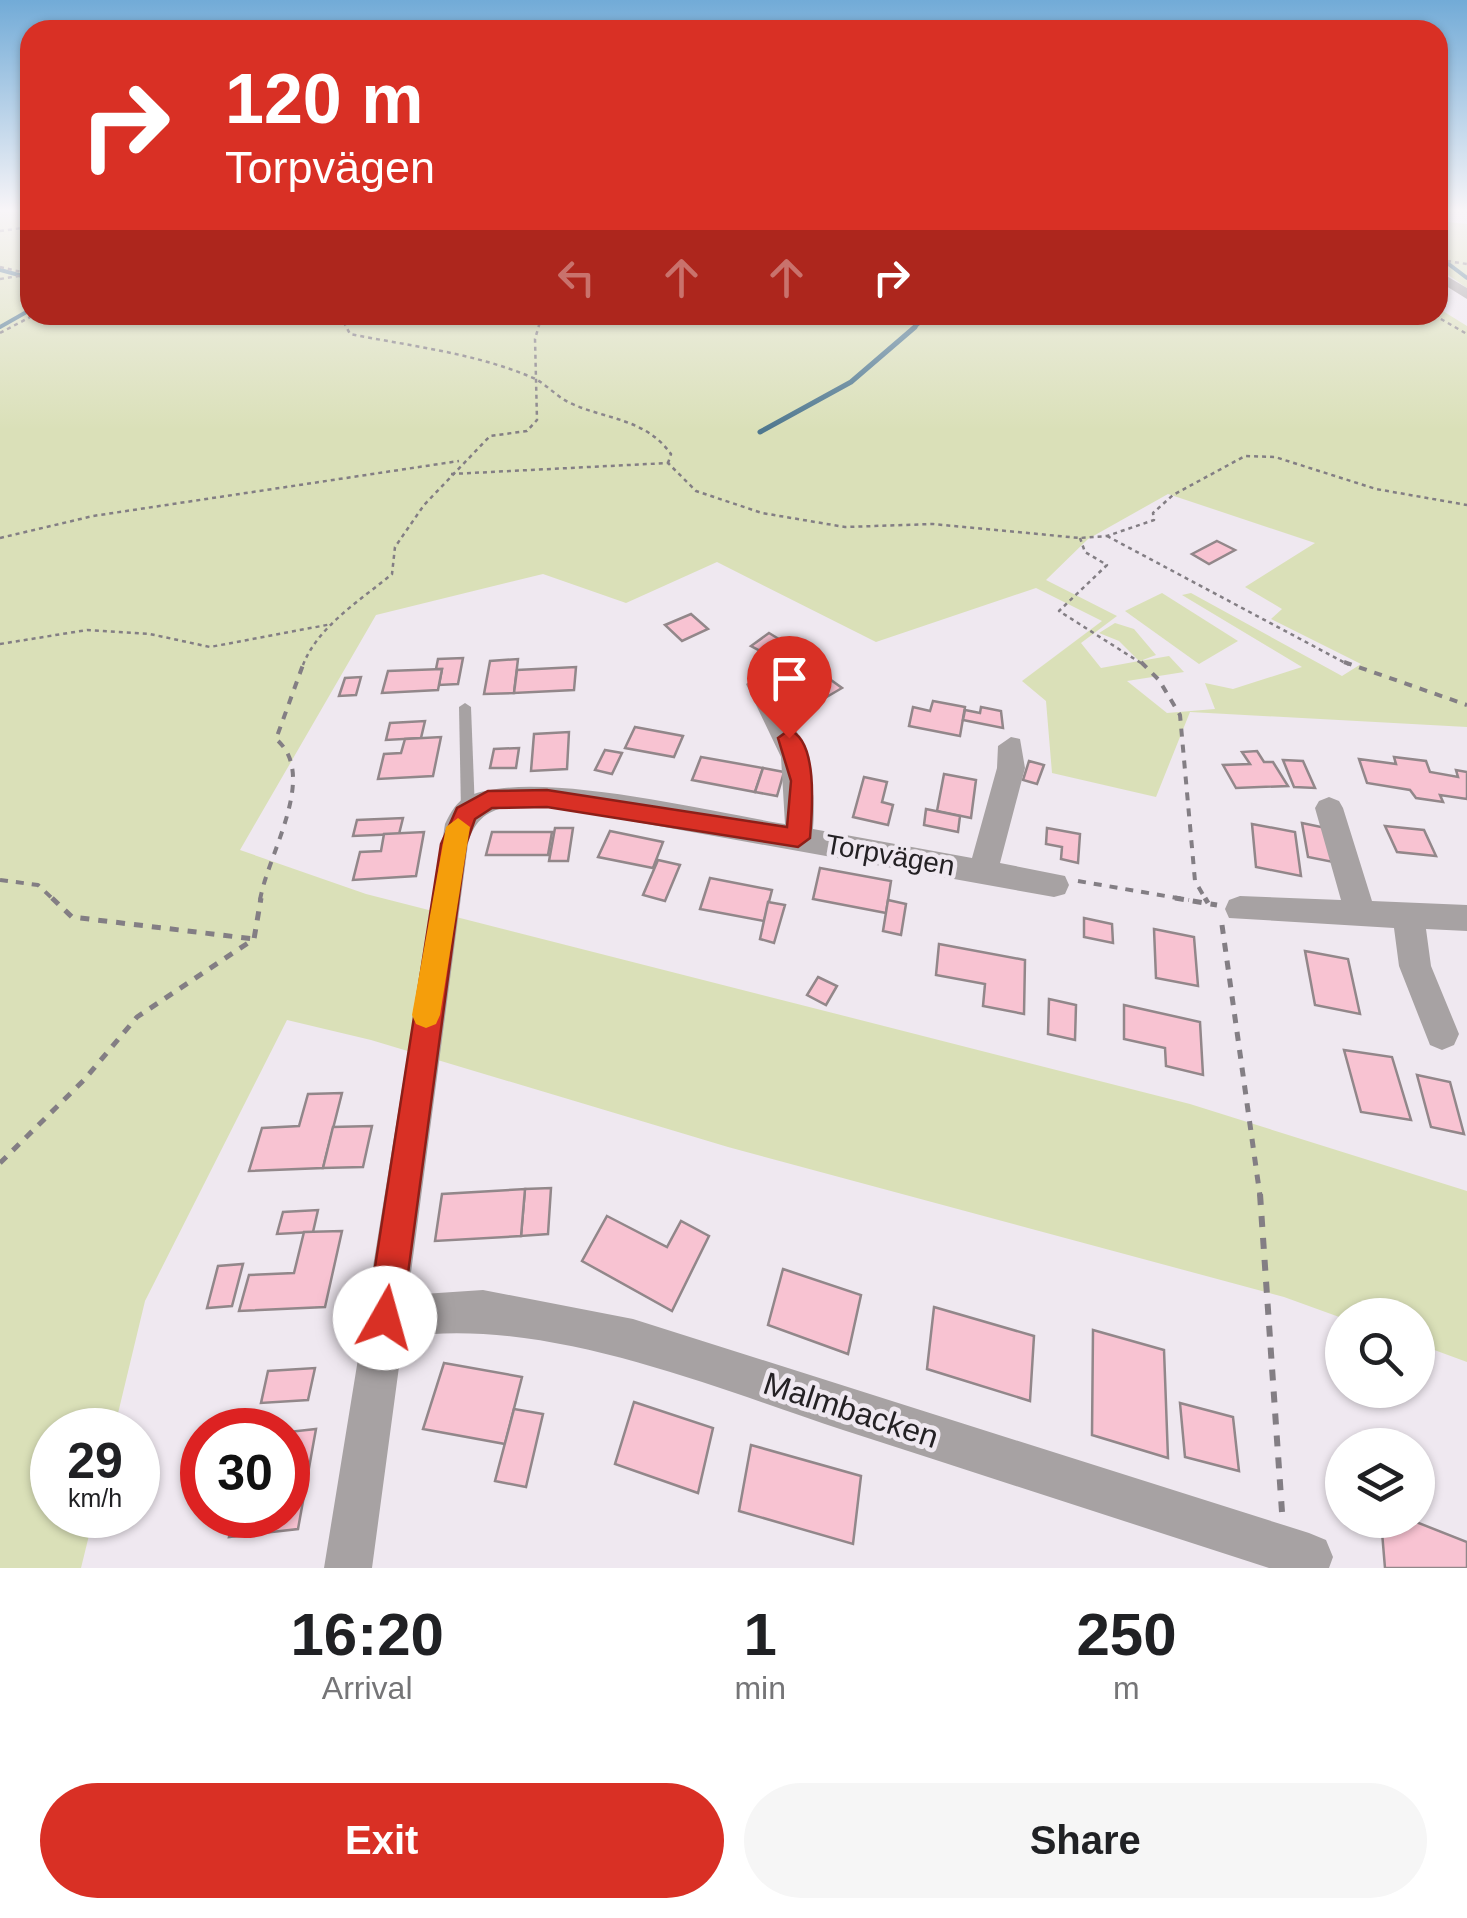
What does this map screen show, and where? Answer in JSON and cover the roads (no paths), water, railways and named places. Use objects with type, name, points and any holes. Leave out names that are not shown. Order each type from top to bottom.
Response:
[{"type":"street","name":"Torpvägen","points":[[758,684],[798,760],[803,793],[798,838]]},
{"type":"street","name":"Torpvägen","points":[[983,872],[1011,768],[1011,746]]},
{"type":"street","name":"Torpvägen","points":[[468,811],[488,800],[547,798],[798,838],[1054,885]]},
{"type":"street","points":[[1329,808],[1359,911]]},
{"type":"street","points":[[348,1568],[450,863],[456,831],[468,811]]},
{"type":"street","points":[[1229,907],[1467,918]]},
{"type":"street","points":[[1408,914],[1416,966],[1442,1034]]},
{"type":"street","name":"Malmbacken","points":[[385,1318],[445,1310],[484,1311],[633,1340],[1297,1553]]},
{"type":"lane","points":[[465,708],[468,811]]},
{"type":"waterway","points":[[0,327],[20,316]]},
{"type":"waterway","points":[[912,329],[917,325]]},
{"type":"waterway","points":[[760,432],[851,382],[915,327]]}]
